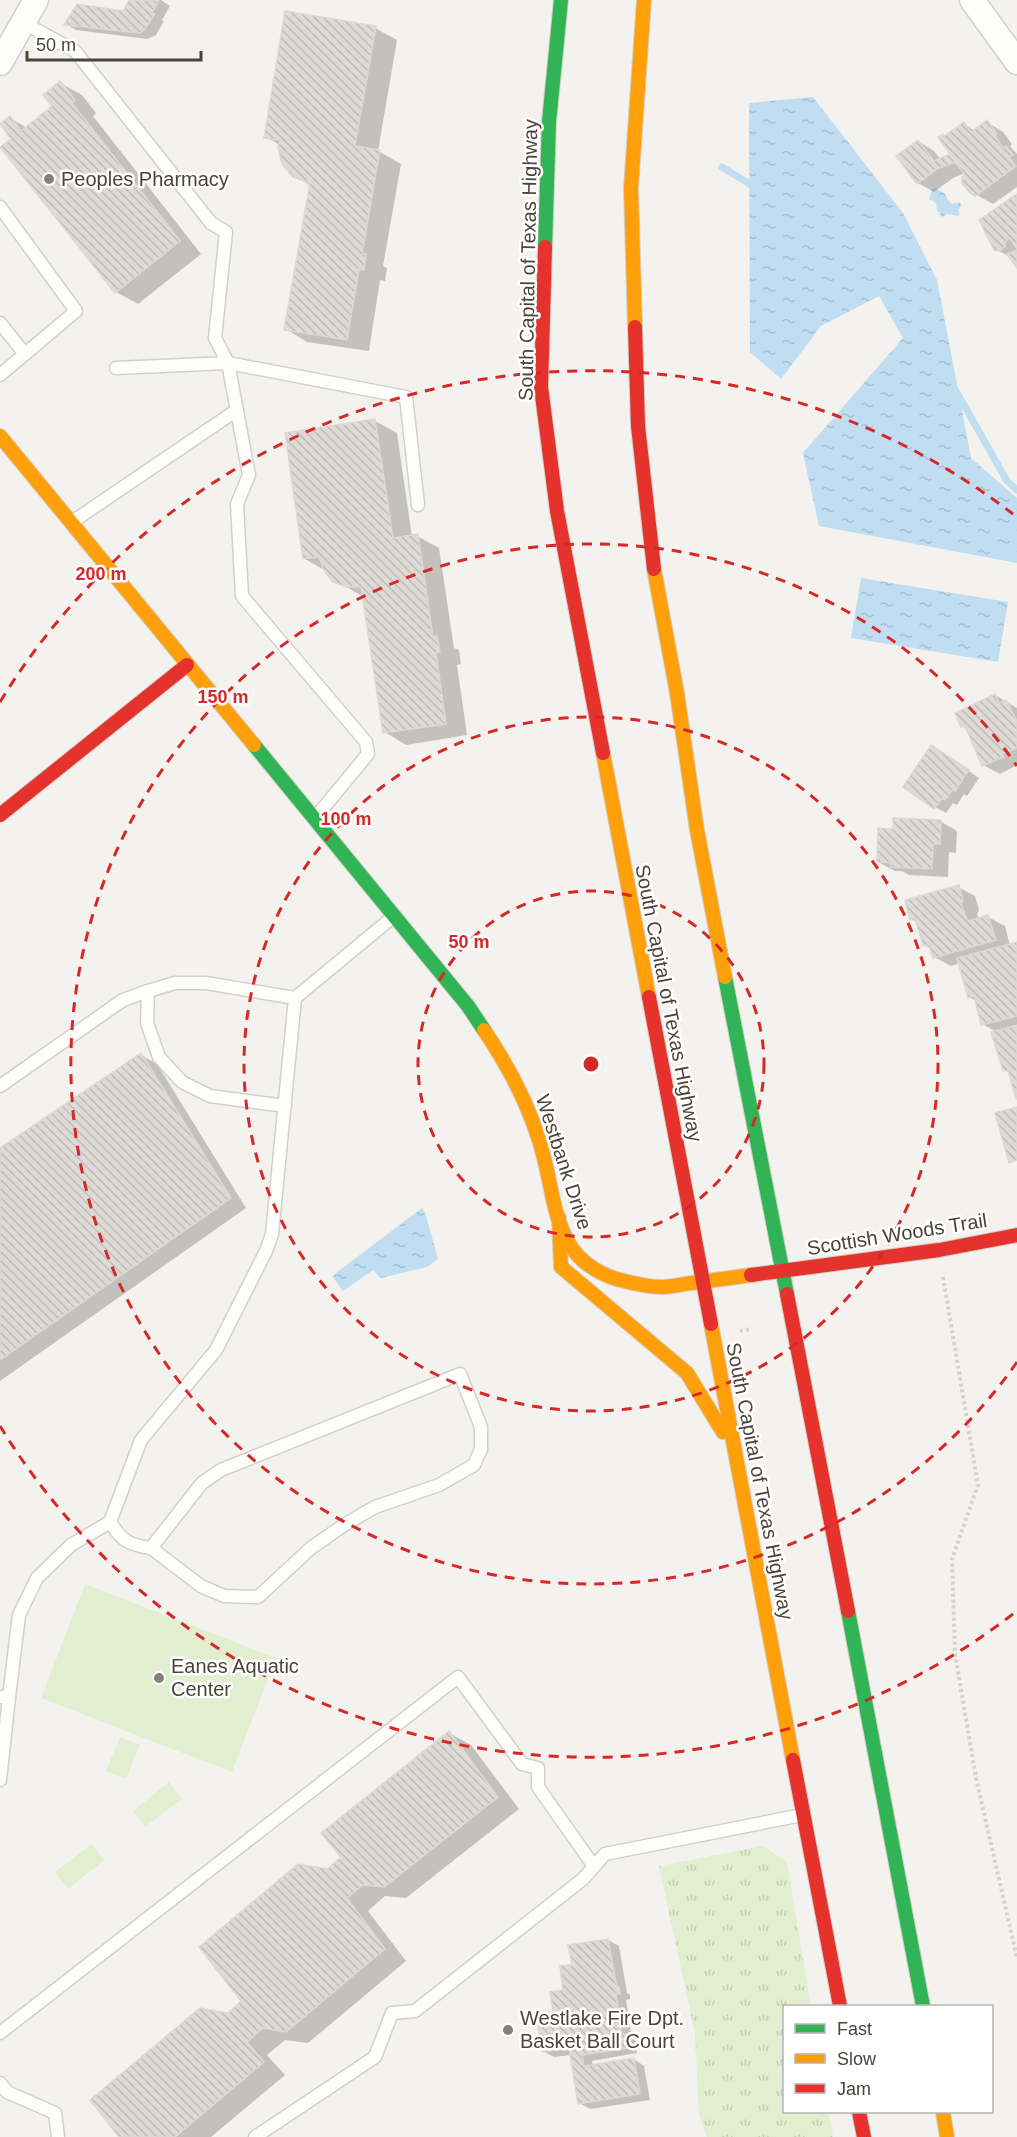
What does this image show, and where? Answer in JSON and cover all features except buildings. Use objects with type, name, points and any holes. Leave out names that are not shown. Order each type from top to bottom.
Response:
[{"type":"main road","name":"South Capital of Texas Highway","points":[[561,0],[549,122],[541,387],[559,523],[840,2005]]},
{"type":"main road","points":[[644,0],[631,188],[638,426],[651,553],[677,693],[697,830],[782,1271],[794,1321],[923,2005]]},
{"type":"main road","name":"Westbank Drive","points":[[0,436],[468,1006],[500,1052],[521,1090],[536,1131],[559,1218],[574,1253],[597,1271],[628,1283],[650,1286],[662,1287],[782,1271]]},
{"type":"main road","points":[[0,815],[187,665]]},
{"type":"main road","points":[[559,1218],[561,1268],[687,1373],[734,1449]]},
{"type":"main road","name":"Scottish Woods Trail","points":[[782,1271],[939,1250],[1017,1235]]},
{"type":"main road","points":[[859,2113],[864,2137]]},
{"type":"main road","points":[[943,2113],[947,2137]]},
{"type":"street","points":[[0,63],[36,0]]},
{"type":"street","points":[[972,0],[1017,62]]},
{"type":"lane","points":[[24,23],[75,51],[211,223],[226,232],[215,338],[228,363],[249,475],[237,504],[242,596],[366,742],[368,754],[314,819]]},
{"type":"lane","points":[[0,207],[76,311],[0,375]]},
{"type":"lane","points":[[0,323],[25,354]]},
{"type":"lane","points":[[116,368],[228,363],[406,397],[418,505]]},
{"type":"lane","points":[[71,522],[237,410]]},
{"type":"lane","points":[[0,1780],[4,1697],[19,1614],[37,1578],[71,1545],[110,1522],[141,1440],[216,1350],[266,1251],[272,1234],[295,998],[394,916]]},
{"type":"lane","points":[[0,1086],[123,1000],[148,991],[175,983],[206,983],[295,998]]},
{"type":"lane","points":[[148,991],[147,1023],[159,1057],[182,1082],[210,1096],[285,1106]]},
{"type":"lane","points":[[110,1522],[119,1538],[136,1546],[151,1548],[201,1586],[224,1596],[258,1597],[311,1548],[344,1525],[375,1507],[439,1485],[474,1465],[481,1449],[481,1427],[460,1374],[221,1470],[202,1483],[151,1548]]},
{"type":"lane","points":[[0,2033],[458,1677],[522,1764],[538,1768],[538,1787],[593,1865]]},
{"type":"lane","points":[[255,2137],[375,2057],[392,2013],[415,2011],[583,1879],[605,1854],[803,1815]]},
{"type":"lane","points":[[0,2083],[7,2092],[55,2113],[58,2137]]},
{"type":"path","points":[[939,1250],[978,1485],[952,1559],[955,1654],[976,1778],[1017,1958]]},
{"type":"path","points":[[612,2021],[629,2019]]},
{"type":"green space","name":"Eanes Aquatic Center","points":[[85,1584],[276,1658],[232,1772],[41,1698]]},
{"type":"green space","points":[[120,1737],[140,1745],[126,1779],[106,1771]]},
{"type":"green space","points":[[169,1782],[182,1799],[145,1827],[133,1811]]},
{"type":"green space","points":[[92,1844],[104,1860],[68,1889],[55,1872]]},
{"type":"green space","points":[[763,1846],[787,1862],[811,2005],[783,2005],[783,2113],[829,2113],[833,2137],[707,2137],[699,2115],[695,2034],[659,1866]]},
{"type":"water","points":[[813,97],[903,213],[937,280],[971,458],[1017,498],[1017,563],[819,526],[803,453],[903,338],[879,296],[821,326],[781,379],[750,352],[749,103]]},
{"type":"water","points":[[936,188],[944,193],[951,204],[960,202],[958,216],[947,214],[942,217],[937,210],[936,203],[929,199],[932,189]]},
{"type":"water","points":[[861,578],[1008,602],[998,662],[851,638]]},
{"type":"water","points":[[422,1208],[438,1259],[427,1267],[381,1278],[373,1270],[343,1291],[332,1276]]},
{"type":"waterway","points":[[722,167],[756,188]]},
{"type":"waterway","points":[[956,391],[1007,481],[1017,490]]},
{"type":"traffic: fast","points":[[545,247],[549,122],[561,0]]},
{"type":"traffic: fast","points":[[254,745],[468,1006],[484,1030]]},
{"type":"traffic: fast","points":[[725,977],[787,1294]]},
{"type":"traffic: fast","points":[[848,1611],[923,2005]]},
{"type":"traffic: slow","points":[[635,327],[631,188],[644,0]]},
{"type":"traffic: slow","points":[[0,436],[254,745]]},
{"type":"traffic: slow","points":[[654,569],[677,693],[697,830],[725,977]]},
{"type":"traffic: slow","points":[[603,753],[649,997]]},
{"type":"traffic: slow","points":[[484,1030],[501,1056],[529,1111],[539,1140],[560,1224],[568,1242],[580,1258],[597,1271],[620,1280],[661,1287],[751,1275]]},
{"type":"traffic: slow","points":[[559,1218],[561,1267],[687,1373],[723,1432]]},
{"type":"traffic: slow","points":[[711,1324],[793,1760]]},
{"type":"traffic: slow","points":[[943,2113],[947,2137]]},
{"type":"traffic: jam","points":[[545,247],[541,387],[557,511],[603,753]]},
{"type":"traffic: jam","points":[[635,327],[638,426],[654,569]]},
{"type":"traffic: jam","points":[[0,815],[187,665]]},
{"type":"traffic: jam","points":[[649,997],[711,1324]]},
{"type":"traffic: jam","points":[[751,1275],[939,1250],[1017,1235]]},
{"type":"traffic: jam","points":[[787,1294],[848,1611]]},
{"type":"traffic: jam","points":[[793,1760],[840,2005]]},
{"type":"traffic: jam","points":[[859,2113],[864,2137]]},
{"type":"place","name":"Peoples Pharmacy","points":[[49,179]]},
{"type":"place","name":"Eanes Aquatic Center","points":[[159,1678]]},
{"type":"place","name":"Westlake Fire Dpt. Basket Ball Court","points":[[508,2030]]}]
